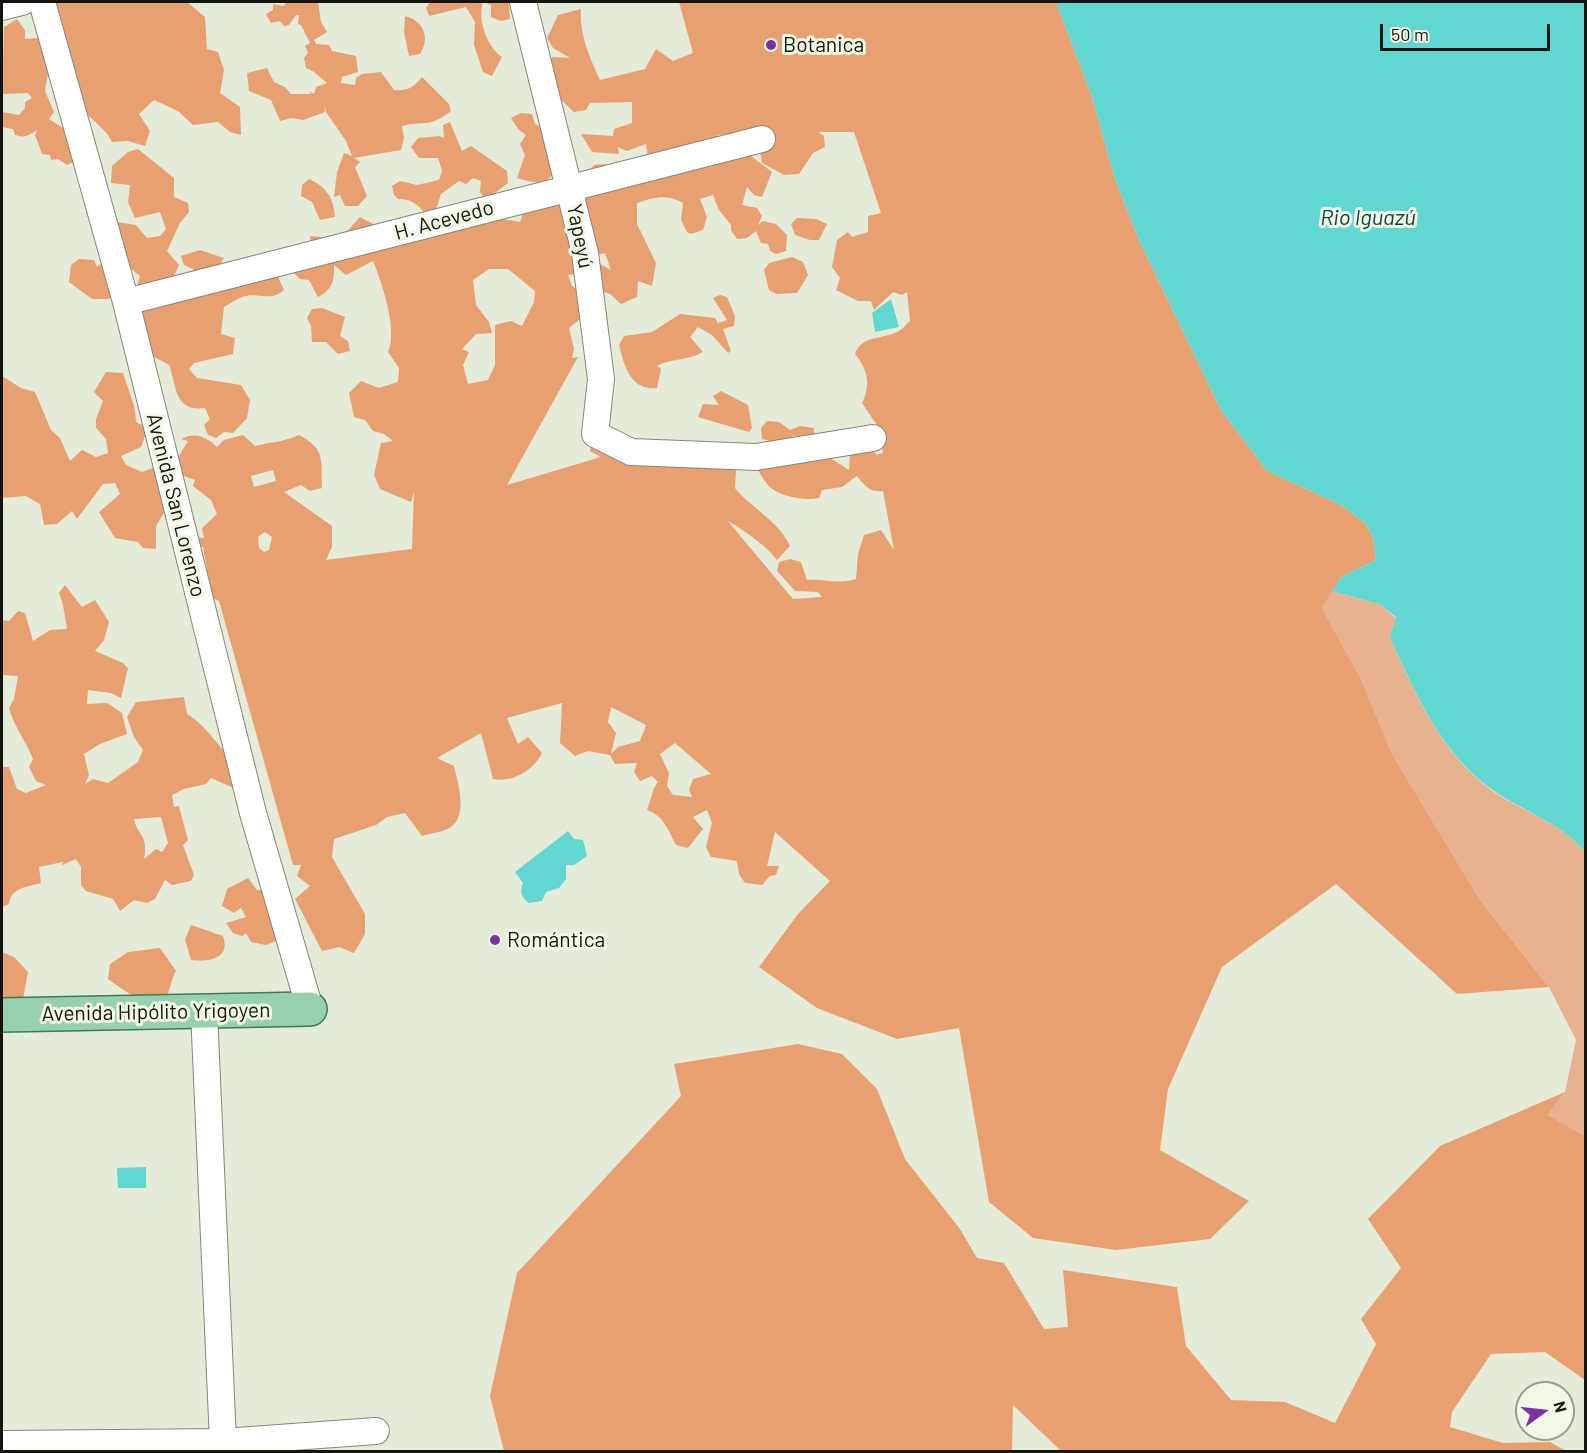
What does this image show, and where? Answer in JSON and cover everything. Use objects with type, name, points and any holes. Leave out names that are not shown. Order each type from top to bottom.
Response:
[{"type":"main road","name":"Avenida Hipólito Yrigoyen","points":[[2,1015],[310,1010]]},
{"type":"street","points":[[2,7],[22,2]]},
{"type":"street","name":"Avenida San Lorenzo","points":[[42,2],[126,302],[253,813],[310,1010]]},
{"type":"street","name":"Yapeyú","points":[[524,2],[585,253],[601,379],[595,434],[631,452],[756,458],[873,438]]},
{"type":"street","name":"H. Acevedo","points":[[126,302],[570,187],[762,140]]},
{"type":"street","points":[[204,1011],[224,1442]]},
{"type":"street","points":[[2,1444],[224,1442],[376,1431]]},
{"type":"shaded area","points":[[48,2],[187,2],[205,17],[207,49],[218,52],[224,70],[220,93],[240,107],[241,135],[230,132],[218,122],[193,125],[178,111],[154,100],[139,114],[150,131],[145,146],[128,141],[112,142],[103,129],[84,111]]},
{"type":"shaded area","points":[[286,2],[318,2],[321,22],[327,32],[314,40],[316,44],[329,45],[332,51],[356,56],[358,72],[342,77],[341,83],[355,85],[356,78],[362,74],[381,72],[394,90],[403,90],[413,86],[422,77],[449,104],[451,111],[437,120],[402,126],[404,138],[401,150],[354,158],[360,162],[355,167],[367,196],[358,206],[345,206],[340,195],[334,197],[337,172],[344,153],[352,156],[346,141],[326,112],[324,104],[325,112],[303,120],[292,118],[280,121],[271,100],[249,91],[247,73],[267,68],[274,82],[285,87],[291,94],[311,94],[309,91],[314,94],[316,87],[327,83],[306,68],[304,58],[308,53],[305,46],[310,43],[301,25],[298,24],[299,15],[296,15],[289,25],[284,26],[280,21],[271,23],[266,14],[273,10],[273,4],[284,6]]},
{"type":"shaded area","points":[[430,2],[483,2],[482,24],[492,47],[502,57],[492,76],[483,72],[474,45],[475,22],[466,7],[429,16],[426,8]]},
{"type":"shaded area","points":[[483,2],[509,2],[510,19],[501,21],[491,17],[491,5]]},
{"type":"shaded area","points":[[679,2],[1056,2],[1092,97],[1115,179],[1139,240],[1221,410],[1267,471],[1341,505],[1365,523],[1373,537],[1376,560],[1341,577],[1322,608],[1362,681],[1392,754],[1480,900],[1549,987],[1457,994],[1336,884],[1222,967],[1168,1089],[1160,1150],[1249,1201],[1210,1239],[1116,1250],[1033,1238],[989,1202],[959,1028],[897,1039],[817,1008],[759,967],[798,914],[830,881],[775,832],[767,866],[779,866],[776,875],[770,876],[762,885],[745,883],[739,874],[737,861],[711,857],[706,847],[712,823],[707,810],[693,817],[703,829],[688,848],[676,845],[662,820],[647,810],[658,782],[652,776],[640,781],[634,772],[637,763],[615,764],[610,755],[588,751],[575,756],[560,743],[562,703],[507,718],[518,744],[528,737],[542,753],[534,765],[522,774],[508,779],[493,779],[481,733],[437,758],[454,766],[458,781],[459,815],[451,827],[422,836],[405,813],[387,817],[376,825],[334,839],[332,857],[365,914],[365,934],[354,953],[339,947],[322,951],[295,899],[310,886],[297,876],[301,865],[293,865],[219,601],[212,598],[203,547],[195,548],[196,537],[204,538],[202,528],[217,514],[211,500],[193,486],[195,480],[179,474],[178,460],[188,441],[181,439],[200,436],[217,447],[224,440],[243,435],[255,446],[283,441],[299,435],[314,445],[318,451],[322,488],[310,491],[301,485],[284,492],[332,526],[332,547],[326,560],[412,549],[414,492],[411,502],[380,489],[374,475],[381,443],[393,441],[384,434],[373,431],[365,420],[354,417],[349,393],[361,381],[379,388],[398,382],[399,368],[388,352],[391,343],[390,319],[381,281],[373,261],[346,275],[334,265],[332,284],[318,297],[309,280],[300,279],[292,271],[311,250],[310,236],[321,237],[332,244],[342,237],[360,217],[379,227],[488,211],[503,219],[520,222],[525,207],[587,173],[594,165],[605,164],[612,171],[648,157],[646,144],[627,151],[618,147],[619,154],[592,152],[581,134],[613,136],[614,129],[632,123],[632,102],[590,103],[586,110],[574,112],[555,94],[536,93],[552,57],[570,58],[553,48],[547,38],[558,15],[581,9],[583,37],[600,80],[645,69],[656,49],[673,61],[693,53]],"holes":[[[818,132],[854,132],[881,213],[868,216],[868,232],[852,237],[848,232],[837,240],[832,267],[840,278],[836,290],[858,301],[871,301],[874,310],[893,292],[902,295],[907,292],[910,321],[893,334],[868,340],[858,348],[855,354],[867,378],[867,390],[862,403],[879,428],[883,453],[877,455],[867,444],[850,453],[849,470],[827,456],[756,467],[771,488],[781,494],[794,497],[819,498],[822,490],[842,487],[857,476],[871,490],[883,491],[894,550],[881,530],[864,535],[858,554],[856,579],[843,581],[807,580],[801,562],[790,559],[779,562],[777,571],[795,591],[818,592],[822,597],[793,599],[727,520],[761,543],[777,560],[790,546],[779,529],[735,488],[736,469],[635,438],[616,436],[591,442],[590,451],[601,457],[507,485],[578,357],[572,358],[574,349],[569,328],[584,316],[588,298],[572,286],[568,275],[578,274],[592,256],[605,253],[611,270],[598,263],[599,290],[610,294],[621,304],[637,297],[638,281],[652,286],[656,263],[637,224],[637,203],[661,197],[672,198],[683,203],[681,220],[687,232],[691,234],[703,230],[707,217],[700,199],[713,195],[719,210],[731,225],[731,230],[737,239],[747,238],[756,231],[761,243],[768,244],[770,251],[776,254],[786,251],[787,235],[776,224],[763,221],[758,225],[762,216],[757,208],[742,205],[747,187],[754,195],[762,197],[772,172],[730,140],[716,135],[771,133],[760,151],[762,163],[784,175],[799,174],[813,153],[825,147],[824,136]],[[489,269],[508,269],[535,291],[534,302],[522,326],[511,321],[495,325],[495,365],[488,380],[468,384],[463,365],[469,352],[462,349],[476,334],[492,333],[489,322],[476,305],[473,280]],[[273,470],[276,481],[254,487],[251,476]],[[265,532],[272,537],[269,550],[264,552],[259,548],[258,537]],[[611,707],[646,725],[640,741],[618,747],[611,754],[616,733],[608,722]],[[675,743],[711,774],[693,779],[689,790],[692,797],[673,795],[667,786],[669,773],[660,754]]]},
{"type":"shaded area","points":[[405,16],[416,21],[423,30],[425,42],[420,54],[409,56],[404,32]]},
{"type":"shaded area","points":[[17,19],[25,30],[25,39],[37,38],[41,43],[49,67],[45,91],[54,112],[49,119],[66,130],[75,161],[67,165],[58,159],[51,160],[50,155],[42,154],[35,135],[37,130],[29,135],[21,136],[15,135],[13,129],[2,127],[2,112],[19,115],[25,108],[25,102],[32,98],[28,93],[2,94],[4,27]]},
{"type":"shaded area","points":[[521,113],[532,114],[535,124],[545,129],[553,175],[545,181],[532,182],[517,178],[525,155],[520,144],[526,135],[518,129],[511,118]]},
{"type":"shaded area","points":[[450,122],[462,151],[471,146],[507,171],[508,183],[486,200],[480,192],[481,181],[473,178],[466,184],[459,181],[441,194],[434,216],[429,217],[412,202],[398,199],[394,195],[392,186],[400,181],[417,185],[439,180],[442,171],[438,158],[419,158],[411,147],[418,138],[439,136],[444,138],[443,125]]},
{"type":"shaded area","points":[[138,149],[174,178],[174,197],[188,203],[189,212],[180,223],[167,251],[179,265],[171,283],[197,278],[193,269],[184,265],[181,256],[200,250],[224,258],[216,272],[274,268],[284,290],[274,296],[242,297],[224,307],[221,334],[235,338],[233,354],[194,363],[189,369],[197,378],[241,385],[250,400],[247,418],[233,433],[224,432],[216,438],[208,435],[204,425],[210,419],[205,408],[187,406],[182,402],[169,365],[147,353],[135,294],[140,276],[112,253],[124,241],[113,229],[98,232],[86,214],[89,206],[111,221],[136,225],[147,238],[160,236],[166,229],[160,212],[135,218],[128,202],[130,185],[111,183],[112,166],[128,152]]},
{"type":"shaded area","points":[[309,179],[321,186],[328,194],[335,217],[320,220],[312,202],[301,196],[302,185]]},
{"type":"shaded area","points":[[797,218],[816,219],[827,224],[819,240],[810,240],[795,235],[791,224]]},
{"type":"shaded area","points":[[792,257],[803,262],[808,275],[797,293],[776,294],[769,290],[764,270],[769,263]]},
{"type":"shaded area","points":[[79,259],[94,260],[97,267],[102,263],[117,291],[110,299],[92,299],[69,282],[71,265]]},
{"type":"shaded area","points":[[720,295],[727,297],[735,316],[734,326],[723,329],[731,351],[728,353],[712,335],[698,327],[690,337],[703,352],[657,366],[661,369],[657,388],[641,386],[630,376],[619,345],[624,336],[652,332],[680,314],[715,318],[718,323],[727,320],[713,298]]},
{"type":"shaded area","points":[[322,308],[345,317],[340,336],[348,341],[350,351],[338,354],[326,342],[312,342],[311,326],[307,318],[312,309]]},
{"type":"shaded area","points":[[106,372],[123,373],[133,403],[136,422],[148,428],[141,447],[121,456],[126,465],[142,472],[155,467],[165,511],[156,526],[156,549],[143,548],[138,542],[115,538],[99,512],[120,494],[115,483],[103,484],[77,519],[72,511],[57,524],[44,525],[40,504],[26,496],[2,498],[2,376],[21,388],[35,392],[51,430],[60,438],[70,461],[82,450],[96,457],[108,453],[106,439],[96,428],[96,419],[103,401],[94,392]]},
{"type":"shaded area","points":[[721,391],[748,405],[752,428],[749,432],[698,417],[703,404],[719,405],[713,396]]},
{"type":"shaded area","points":[[767,421],[779,422],[790,430],[800,426],[814,428],[814,437],[794,436],[774,442],[762,439],[761,428]]},
{"type":"shaded area","points":[[65,585],[82,607],[95,600],[109,622],[104,640],[95,651],[123,663],[128,668],[121,698],[111,693],[88,690],[87,704],[107,703],[122,713],[127,734],[100,744],[84,754],[89,775],[85,784],[93,779],[108,783],[138,762],[143,750],[134,737],[127,717],[136,702],[184,697],[187,714],[208,732],[238,767],[236,789],[211,778],[206,784],[184,789],[172,795],[174,807],[179,806],[188,840],[183,845],[194,875],[191,881],[172,885],[165,880],[155,899],[147,903],[134,900],[120,911],[113,899],[86,891],[81,885],[81,867],[76,859],[62,865],[63,862],[39,867],[41,883],[16,891],[10,898],[9,904],[2,907],[2,767],[9,767],[17,789],[26,793],[46,785],[36,781],[29,767],[33,759],[9,708],[14,699],[18,676],[3,675],[2,672],[2,620],[9,621],[18,611],[25,613],[33,641],[50,630],[67,629],[59,593]],"holes":[[[161,817],[168,843],[162,852],[156,849],[144,859],[144,840],[134,819]]]},
{"type":"shaded area","points":[[1332,591],[1379,604],[1396,618],[1390,637],[1420,702],[1459,760],[1494,792],[1554,825],[1585,852],[1585,1136],[1548,1115],[1565,1092],[1576,1040],[1549,987],[1480,900],[1392,754],[1362,681],[1322,608]]},
{"type":"shaded area","points":[[248,878],[257,890],[263,890],[279,940],[266,945],[251,942],[246,933],[242,936],[233,933],[226,923],[246,917],[241,908],[234,913],[222,906],[227,889]]},
{"type":"shaded area","points":[[191,925],[223,936],[225,944],[221,954],[211,959],[191,960],[185,940]]},
{"type":"shaded area","points":[[160,948],[176,971],[164,1001],[147,1000],[134,996],[108,979],[110,964],[128,952]]},
{"type":"shaded area","points":[[2,952],[14,957],[28,972],[23,999],[2,1000]]},
{"type":"shaded area","points":[[798,1044],[842,1054],[877,1089],[905,1159],[960,1229],[977,1258],[1004,1263],[1044,1329],[1068,1327],[1063,1270],[1177,1287],[1186,1346],[1231,1400],[1285,1402],[1335,1423],[1376,1344],[1361,1319],[1401,1268],[1368,1219],[1440,1146],[1565,1092],[1548,1115],[1585,1136],[1585,1380],[1545,1352],[1491,1354],[1452,1412],[1450,1427],[1503,1443],[1550,1442],[1566,1451],[1061,1451],[1013,1405],[1012,1451],[504,1451],[490,1396],[517,1273],[681,1096],[674,1064]]},
{"type":"water","name":"Rio Iguazú","points":[[1056,2],[1585,2],[1585,852],[1554,825],[1494,791],[1459,760],[1420,701],[1390,637],[1396,617],[1379,604],[1332,591],[1341,577],[1376,560],[1373,537],[1365,523],[1341,505],[1267,471],[1221,410],[1139,240],[1115,179],[1092,97]]},
{"type":"water","points":[[891,299],[899,327],[875,332],[872,313]]},
{"type":"water","points":[[568,831],[574,839],[583,840],[587,856],[574,865],[566,865],[566,879],[559,888],[546,892],[542,901],[529,903],[523,897],[521,892],[523,883],[515,872]]},
{"type":"water","points":[[146,1167],[146,1188],[118,1188],[117,1168]]},
{"type":"place","name":"Botanica","points":[[771,45]]},
{"type":"place","name":"Romántica","points":[[495,940]]}]
